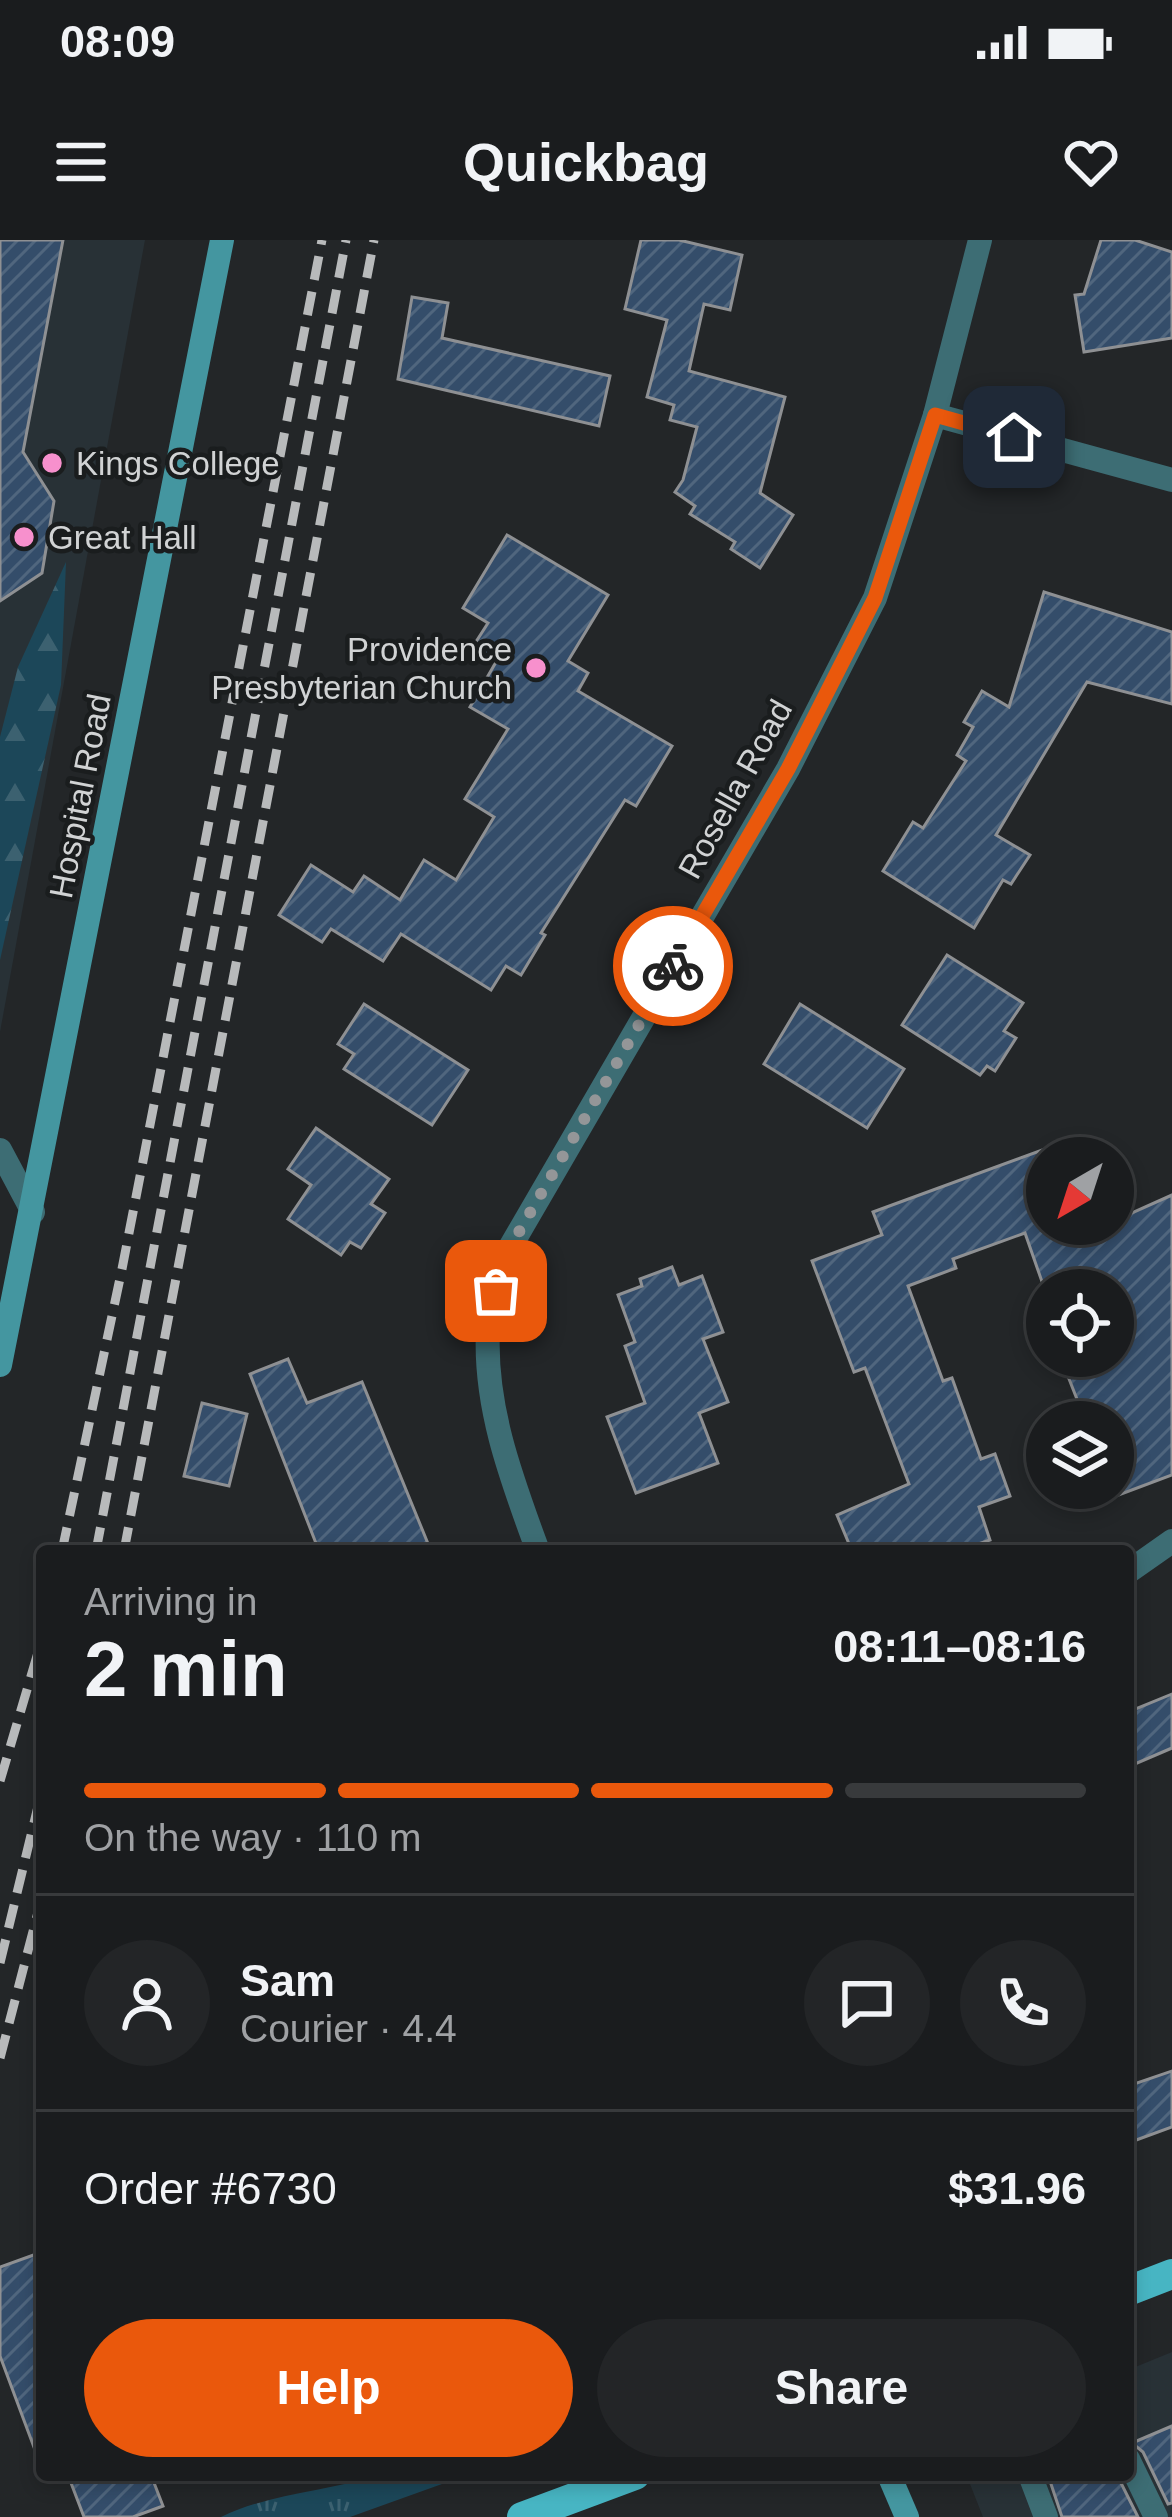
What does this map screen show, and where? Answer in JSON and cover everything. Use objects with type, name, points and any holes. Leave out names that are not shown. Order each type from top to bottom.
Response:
[{"type":"main road","name":"Hospital Road","points":[[0,1365],[222,240]]},
{"type":"main road","points":[[1134,2289],[1172,2274]]},
{"type":"main road","points":[[522,2517],[580,2506],[624,2481]]},
{"type":"main road","points":[[892,2481],[907,2517]]},
{"type":"street","name":"Rosella Road","points":[[536,1545],[506,1465],[491,1394],[488,1327],[505,1256],[788,769],[875,598],[935,415],[980,240]]},
{"type":"street","points":[[935,415],[1172,481]]},
{"type":"street","points":[[0,1150],[33,1211]]},
{"type":"street","points":[[1134,1568],[1172,1541]]},
{"type":"street","points":[[1134,2471],[1156,2517]]},
{"type":"street","points":[[1032,2481],[1046,2517]]},
{"type":"shaded area","name":"Kings College","points":[[0,240],[145,240],[0,1032]]},
{"type":"shaded area","points":[[1172,2352],[1172,2517],[983,2517],[970,2481],[1134,2481],[1134,2368]]},
{"type":"green space","points":[[66,562],[61,685],[0,960],[0,737],[18,667]]},
{"type":"green space","points":[[450,2481],[350,2517],[221,2517],[259,2503],[338,2485]]},
{"type":"building","points":[[0,240],[63,240],[23,452],[54,501],[42,573],[0,601]]},
{"type":"building","points":[[641,240],[679,240],[742,255],[730,310],[704,304],[689,371],[785,397],[760,493],[793,515],[760,568],[731,549],[735,542],[690,514],[695,506],[675,492],[683,480],[697,427],[670,420],[674,405],[647,397],[667,320],[625,309]]},
{"type":"building","points":[[1101,240],[1135,240],[1172,252],[1172,338],[1084,352],[1075,295],[1084,294]]},
{"type":"building","points":[[412,297],[448,303],[442,338],[610,376],[599,426],[398,379]]},
{"type":"building","points":[[507,535],[608,595],[568,661],[588,673],[578,691],[672,746],[636,806],[625,800],[541,933],[545,935],[521,975],[506,966],[491,990],[401,934],[383,961],[331,929],[322,942],[279,915],[311,865],[353,892],[364,876],[400,900],[424,860],[456,880],[494,817],[465,799],[508,729],[470,707],[496,662],[472,648],[488,623],[463,608]]},
{"type":"building","points":[[1044,592],[1172,632],[1172,704],[1087,682],[996,835],[1030,855],[1011,884],[1003,880],[974,928],[883,871],[913,822],[923,828],[966,761],[957,755],[973,727],[964,722],[982,691],[1009,707]]},
{"type":"building","points":[[947,955],[1023,1003],[1004,1031],[1016,1038],[995,1071],[987,1066],[980,1075],[902,1025]]},
{"type":"building","points":[[364,1004],[468,1070],[432,1125],[344,1069],[354,1054],[338,1044]]},
{"type":"building","points":[[800,1004],[904,1069],[867,1128],[764,1064]]},
{"type":"building","points":[[316,1128],[389,1179],[371,1204],[385,1213],[361,1248],[350,1242],[341,1255],[288,1219],[311,1185],[288,1169]]},
{"type":"building","points":[[1026,1156],[1026,1236],[953,1259],[956,1268],[908,1286],[943,1381],[952,1378],[981,1459],[995,1454],[1010,1496],[979,1507],[990,1540],[975,1545],[850,1545],[837,1515],[909,1484],[865,1368],[854,1372],[812,1261],[882,1235],[873,1212]]},
{"type":"building","points":[[1172,1195],[1172,1475],[1134,1489],[1134,1401],[1078,1401],[1068,1377],[1134,1377],[1134,1269],[1038,1269],[1029,1245],[1134,1245],[1134,1212]]},
{"type":"building","points":[[672,1267],[679,1285],[702,1276],[723,1332],[703,1339],[728,1402],[699,1413],[718,1463],[636,1493],[607,1417],[645,1403],[625,1346],[635,1342],[618,1295],[642,1286],[640,1279]]},
{"type":"building","points":[[288,1359],[307,1403],[362,1382],[429,1545],[317,1545],[250,1374]]},
{"type":"building","points":[[202,1403],[247,1414],[229,1486],[184,1476]]},
{"type":"building","points":[[1172,1694],[1172,1748],[1134,1764],[1134,1710]]},
{"type":"building","points":[[1172,2071],[1172,2127],[1134,2141],[1134,2084]]},
{"type":"building","points":[[36,2254],[36,2453],[0,2356],[0,2267]]},
{"type":"building","points":[[1172,2426],[1172,2503],[1168,2504],[1134,2442]]},
{"type":"building","points":[[70,2481],[153,2481],[163,2506],[133,2517],[84,2517]]},
{"type":"building","points":[[1050,2481],[1120,2481],[1138,2517],[1062,2517]]},
{"type":"railway","points":[[63,1545],[122,1269],[322,240]]},
{"type":"railway","points":[[97,1545],[346,240]]},
{"type":"railway","points":[[125,1545],[374,240]]},
{"type":"railway","points":[[0,1781],[36,1659]]},
{"type":"railway","points":[[0,1963],[36,1815]]},
{"type":"railway","points":[[0,2058],[36,1920]]},
{"type":"way so far","points":[[496,1291],[505,1256],[673,966]]},
{"type":"place","name":"Kings College","points":[[52,463]]},
{"type":"place","name":"Great Hall","points":[[24,537]]},
{"type":"place","name":"Providence Presbyterian Church","points":[[536,668]]},
{"type":"route","points":[[673,966],[788,769],[875,598],[935,415],[1014,437]]}]
